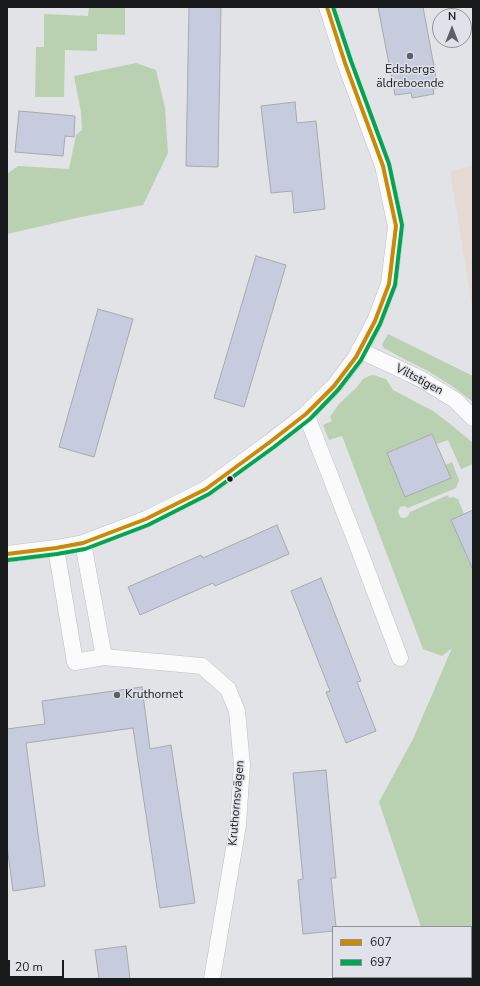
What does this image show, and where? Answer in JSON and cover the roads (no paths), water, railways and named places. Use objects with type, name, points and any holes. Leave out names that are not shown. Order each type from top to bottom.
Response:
[{"type":"street","points":[[7,554],[83,543],[146,518],[206,489],[306,414],[334,386],[356,357],[372,328],[390,284],[396,226],[383,166],[345,63],[327,7]]},
{"type":"street","name":"Viltstigen","points":[[360,350],[421,379],[455,400],[473,418]]},
{"type":"street","points":[[306,414],[400,658]]},
{"type":"street","points":[[83,543],[104,657]]},
{"type":"street","name":"Kruthornsvägen","points":[[56,548],[75,662],[104,657],[202,666],[228,689],[237,711],[242,765],[238,825],[212,979]]},
{"type":"place","name":"Edsbergs äldreboende","points":[[410,56]]},
{"type":"place","name":"Kruthornet","points":[[117,695]]}]
